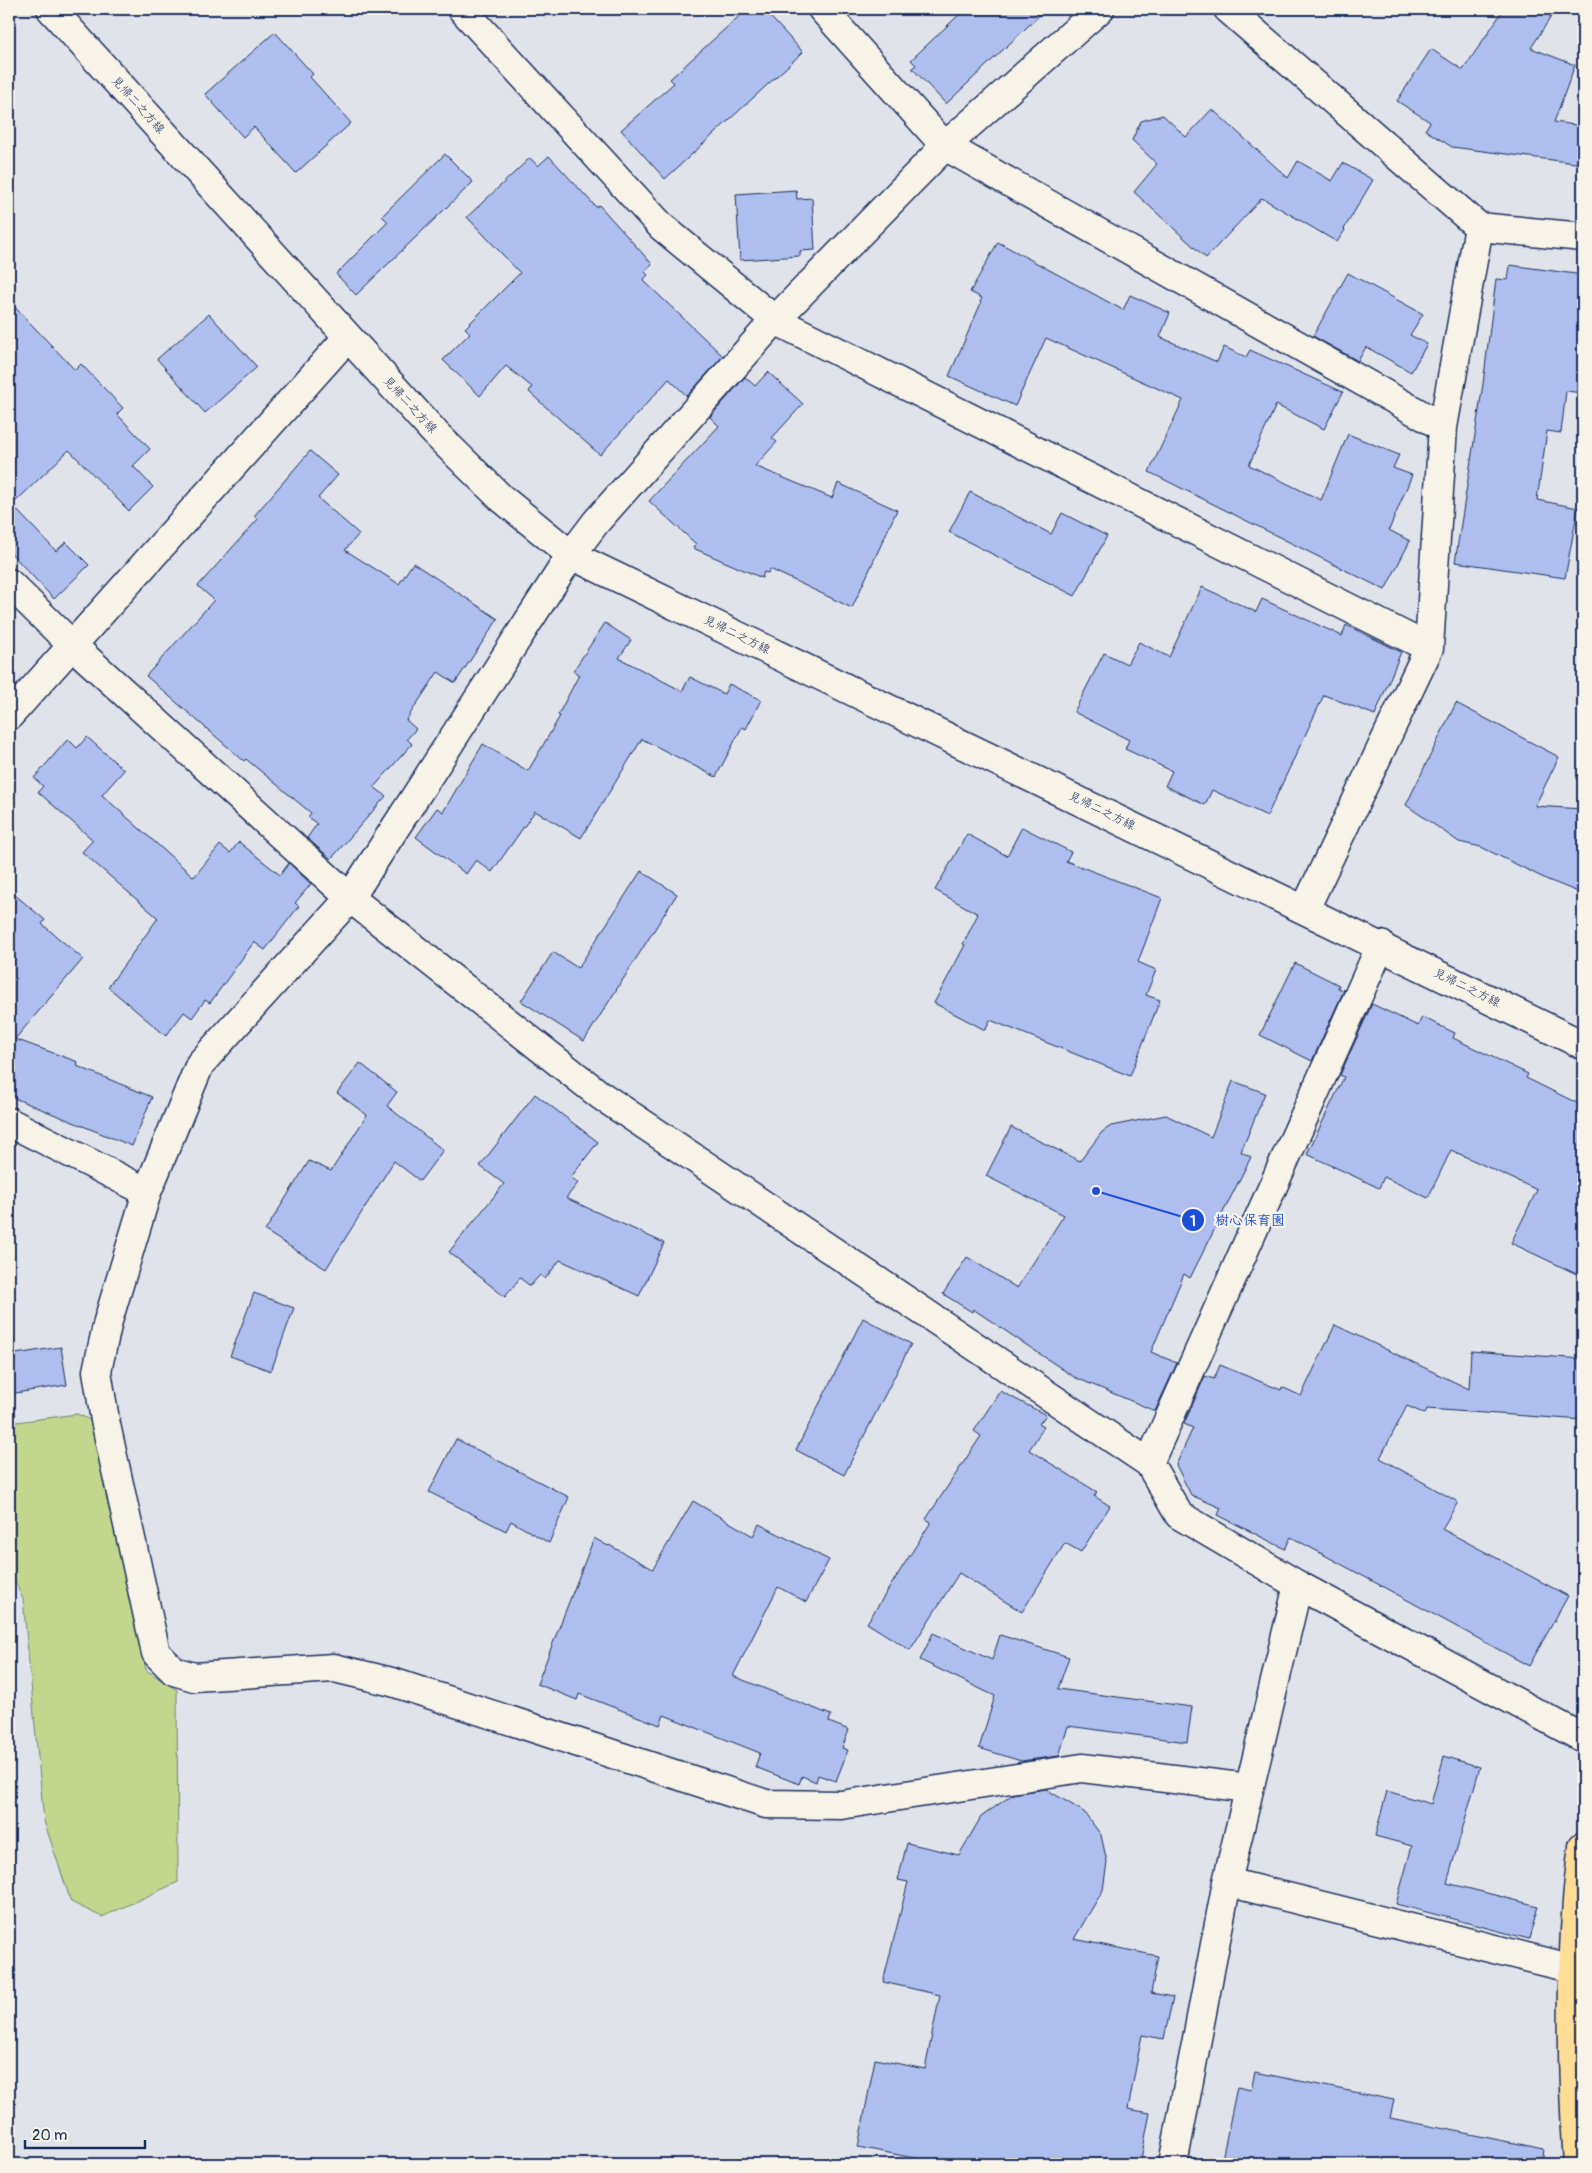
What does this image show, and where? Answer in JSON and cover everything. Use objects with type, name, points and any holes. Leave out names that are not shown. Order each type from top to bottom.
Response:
[{"type":"highway","points":[[1580,2151],[1574,2066],[1574,1969],[1583,1846]]},
{"type":"street","name":"見帰二之方線","points":[[51,9],[347,338],[436,434],[500,497],[571,555],[1380,945],[1583,1045]]},
{"type":"street","points":[[462,9],[662,227],[774,320],[1429,648]]},
{"type":"street","points":[[822,9],[945,146],[1443,427]]},
{"type":"street","points":[[1100,9],[945,146],[774,320],[596,522],[571,555],[350,898],[200,1064],[147,1192],[108,1321],[97,1371],[105,1420],[156,1653],[174,1671],[194,1676],[334,1668],[392,1682],[766,1804],[841,1806],[1082,1768],[1249,1788]]},
{"type":"street","points":[[1228,9],[1479,227],[1583,237]]},
{"type":"street","points":[[1305,909],[1429,648],[1443,427],[1479,227]]},
{"type":"street","points":[[9,716],[347,338]]},
{"type":"street","points":[[9,583],[73,646],[350,898],[600,1094],[1149,1463],[1179,1515],[1298,1585],[1583,1738]]},
{"type":"street","points":[[1149,1463],[1380,945]]},
{"type":"street","points":[[9,1122],[147,1192]]},
{"type":"street","points":[[1173,2164],[1227,1882],[1298,1585]]},
{"type":"street","points":[[1227,1882],[1574,1969]]},
{"type":"green space","points":[[77,1414],[99,1424],[146,1670],[177,1690],[178,1882],[102,1917],[71,1902],[44,1821],[23,1599],[9,1568],[9,1423]]},
{"type":"building","points":[[747,9],[763,9],[803,52],[665,179],[621,130],[674,83],[670,79]]},
{"type":"building","points":[[965,9],[1046,9],[946,104],[912,68],[916,65],[911,60]]},
{"type":"building","points":[[1504,9],[1556,9],[1531,48],[1575,65],[1554,122],[1583,126],[1583,164],[1452,147],[1425,130],[1430,122],[1397,101],[1431,49],[1463,70]]},
{"type":"building","points":[[275,32],[313,74],[310,77],[351,123],[296,173],[254,127],[243,137],[205,94]]},
{"type":"building","points":[[1212,109],[1288,178],[1298,161],[1332,181],[1343,163],[1373,180],[1337,242],[1262,198],[1206,258],[1134,192],[1157,164],[1132,140],[1141,121],[1163,115],[1186,137]]},
{"type":"building","points":[[445,154],[473,182],[356,295],[336,274],[388,222],[382,216]]},
{"type":"building","points":[[549,156],[596,207],[599,205],[652,264],[645,272],[648,275],[643,280],[723,356],[687,396],[669,379],[600,455],[529,392],[532,387],[506,366],[480,396],[443,360],[470,333],[465,328],[520,273],[467,217],[530,158],[538,166]]},
{"type":"building","points":[[796,190],[797,199],[812,198],[815,250],[800,251],[800,256],[740,260],[736,194]]},
{"type":"building","points":[[998,242],[1123,310],[1130,295],[1170,313],[1160,337],[1217,362],[1224,347],[1246,357],[1250,350],[1343,392],[1324,429],[1276,405],[1249,465],[1321,500],[1348,434],[1399,455],[1393,468],[1412,475],[1389,530],[1410,541],[1385,590],[1149,472],[1183,400],[1046,338],[1015,406],[949,376],[981,303],[982,298],[970,292]]},
{"type":"building","points":[[1510,265],[1583,275],[1583,393],[1566,391],[1561,433],[1547,431],[1537,500],[1578,508],[1565,578],[1455,562],[1483,384],[1496,279],[1508,280]]},
{"type":"building","points":[[1348,273],[1423,314],[1410,335],[1427,344],[1411,372],[1366,347],[1358,361],[1313,336]]},
{"type":"building","points":[[9,301],[75,370],[81,364],[123,408],[117,414],[150,449],[133,466],[153,487],[129,511],[69,450],[12,505],[56,551],[66,542],[89,565],[54,599],[9,551]]},
{"type":"building","points":[[209,314],[257,367],[205,413],[157,359]]},
{"type":"building","points":[[768,372],[803,404],[772,438],[777,442],[755,466],[832,498],[838,483],[897,510],[852,608],[770,569],[768,573],[764,572],[762,578],[693,548],[696,544],[649,501],[719,426],[710,417],[745,377],[755,386]]},
{"type":"building","points":[[310,451],[338,475],[318,498],[359,534],[345,550],[399,584],[413,563],[498,619],[455,683],[438,672],[406,720],[416,729],[407,739],[412,744],[374,787],[386,796],[331,859],[307,838],[317,824],[308,817],[311,813],[246,759],[244,761],[146,676],[214,600],[198,586],[258,519],[254,516]]},
{"type":"building","points":[[970,492],[1051,534],[1062,513],[1107,536],[1075,596],[949,532]]},
{"type":"building","points":[[1202,587],[1256,612],[1262,599],[1342,636],[1346,625],[1401,652],[1375,715],[1324,695],[1267,816],[1212,790],[1205,805],[1165,786],[1172,771],[1125,749],[1129,740],[1074,712],[1104,653],[1127,664],[1139,642],[1169,657]]},
{"type":"building","points":[[605,623],[631,640],[619,658],[682,691],[690,677],[724,694],[729,684],[761,700],[746,729],[742,727],[716,777],[642,739],[581,838],[535,811],[492,872],[476,860],[466,874],[416,837],[437,808],[443,812],[483,744],[528,771],[560,716],[558,715],[579,675],[573,671]]},
{"type":"building","points":[[1456,703],[1559,757],[1535,806],[1583,809],[1583,894],[1548,880],[1481,847],[1459,842],[1406,805]]},
{"type":"building","points":[[87,737],[124,770],[102,795],[194,877],[220,845],[230,853],[239,842],[280,875],[289,863],[311,884],[295,903],[299,906],[265,950],[254,942],[210,1003],[205,1000],[192,1018],[184,1012],[166,1036],[108,987],[158,918],[82,852],[93,840],[38,792],[43,786],[34,778],[68,739],[77,748]]},
{"type":"building","points":[[1022,827],[1071,852],[1066,861],[1162,898],[1138,962],[1156,970],[1146,995],[1160,1000],[1130,1076],[990,1020],[985,1030],[934,1003],[965,945],[963,944],[978,914],[935,890],[967,834],[1007,856]]},
{"type":"building","points":[[641,871],[677,894],[584,1041],[521,1001],[553,952],[578,968]]},
{"type":"building","points":[[9,890],[45,920],[42,924],[83,959],[15,1039],[78,1062],[77,1066],[152,1097],[132,1146],[9,1096]]},
{"type":"building","points":[[1295,963],[1339,985],[1338,988],[1344,990],[1312,1061],[1260,1035]]},
{"type":"building","points":[[1372,1004],[1418,1026],[1422,1017],[1455,1033],[1453,1038],[1528,1074],[1526,1078],[1583,1106],[1583,1277],[1511,1243],[1537,1190],[1451,1150],[1428,1198],[1384,1177],[1379,1188],[1307,1154],[1344,1077],[1340,1075]]},
{"type":"building","points":[[360,1063],[397,1092],[387,1106],[443,1150],[420,1181],[394,1161],[326,1269],[265,1231],[309,1161],[331,1171],[367,1115],[337,1093]]},
{"type":"building","points":[[1233,1081],[1265,1093],[1241,1152],[1251,1157],[1190,1278],[1184,1274],[1151,1352],[1177,1363],[1155,1411],[1074,1377],[973,1309],[972,1312],[943,1294],[967,1257],[1017,1288],[1064,1215],[986,1176],[1011,1127],[1080,1161],[1102,1132],[1111,1126],[1166,1115],[1211,1137]]},
{"type":"building","points":[[535,1094],[598,1142],[571,1177],[578,1183],[566,1198],[664,1243],[639,1296],[560,1260],[545,1279],[540,1275],[530,1286],[520,1278],[505,1297],[449,1252],[504,1184],[480,1166]]},
{"type":"building","points":[[254,1293],[294,1308],[271,1371],[230,1356]]},
{"type":"building","points":[[863,1318],[911,1344],[844,1475],[796,1450]]},
{"type":"building","points":[[1335,1325],[1469,1389],[1471,1351],[1583,1359],[1583,1420],[1427,1409],[1425,1414],[1407,1406],[1380,1458],[1458,1502],[1442,1529],[1568,1596],[1529,1666],[1291,1537],[1285,1549],[1218,1515],[1221,1508],[1191,1495],[1176,1465],[1193,1428],[1184,1424],[1205,1376],[1214,1379],[1220,1365],[1281,1390],[1282,1387],[1301,1396]]},
{"type":"building","points":[[61,1347],[67,1385],[9,1394],[9,1355]]},
{"type":"building","points":[[1000,1391],[1046,1415],[1039,1424],[1044,1427],[1029,1450],[1097,1492],[1094,1496],[1110,1506],[1081,1552],[1065,1543],[1022,1612],[959,1573],[910,1650],[867,1623],[931,1522],[926,1519],[981,1436],[974,1431]]},
{"type":"building","points":[[456,1439],[569,1497],[549,1543],[511,1521],[506,1531],[429,1492]]},
{"type":"building","points":[[693,1501],[753,1536],[759,1524],[829,1560],[806,1602],[778,1587],[733,1676],[831,1715],[829,1722],[849,1730],[842,1748],[848,1750],[836,1781],[818,1775],[816,1782],[802,1776],[799,1784],[755,1767],[760,1753],[664,1715],[660,1725],[579,1694],[577,1700],[537,1684],[594,1538],[653,1569]]},
{"type":"building","points":[[933,1633],[992,1660],[1000,1635],[1069,1657],[1058,1689],[1192,1707],[1187,1742],[1068,1726],[1059,1756],[1021,1761],[979,1748],[995,1696],[920,1660]]},
{"type":"building","points":[[1444,1756],[1480,1767],[1447,1883],[1538,1906],[1529,1939],[1396,1904],[1412,1846],[1375,1836],[1387,1791],[1431,1804]]},
{"type":"building","points":[[1046,1789],[1084,1812],[1101,1835],[1107,1862],[1103,1890],[1074,1939],[1158,1956],[1151,1993],[1173,1997],[1164,2039],[1142,2035],[1128,2109],[1150,2113],[1140,2164],[945,2164],[858,2147],[875,2059],[925,2069],[940,1995],[883,1982],[908,1882],[898,1880],[907,1843],[959,1855],[981,1817],[1013,1794]]},
{"type":"building","points":[[1255,2072],[1394,2100],[1390,2118],[1544,2149],[1542,2164],[1221,2164],[1237,2087],[1251,2090]]},
{"type":"place","name":"樹心保育園","points":[[1096,1191]]}]
